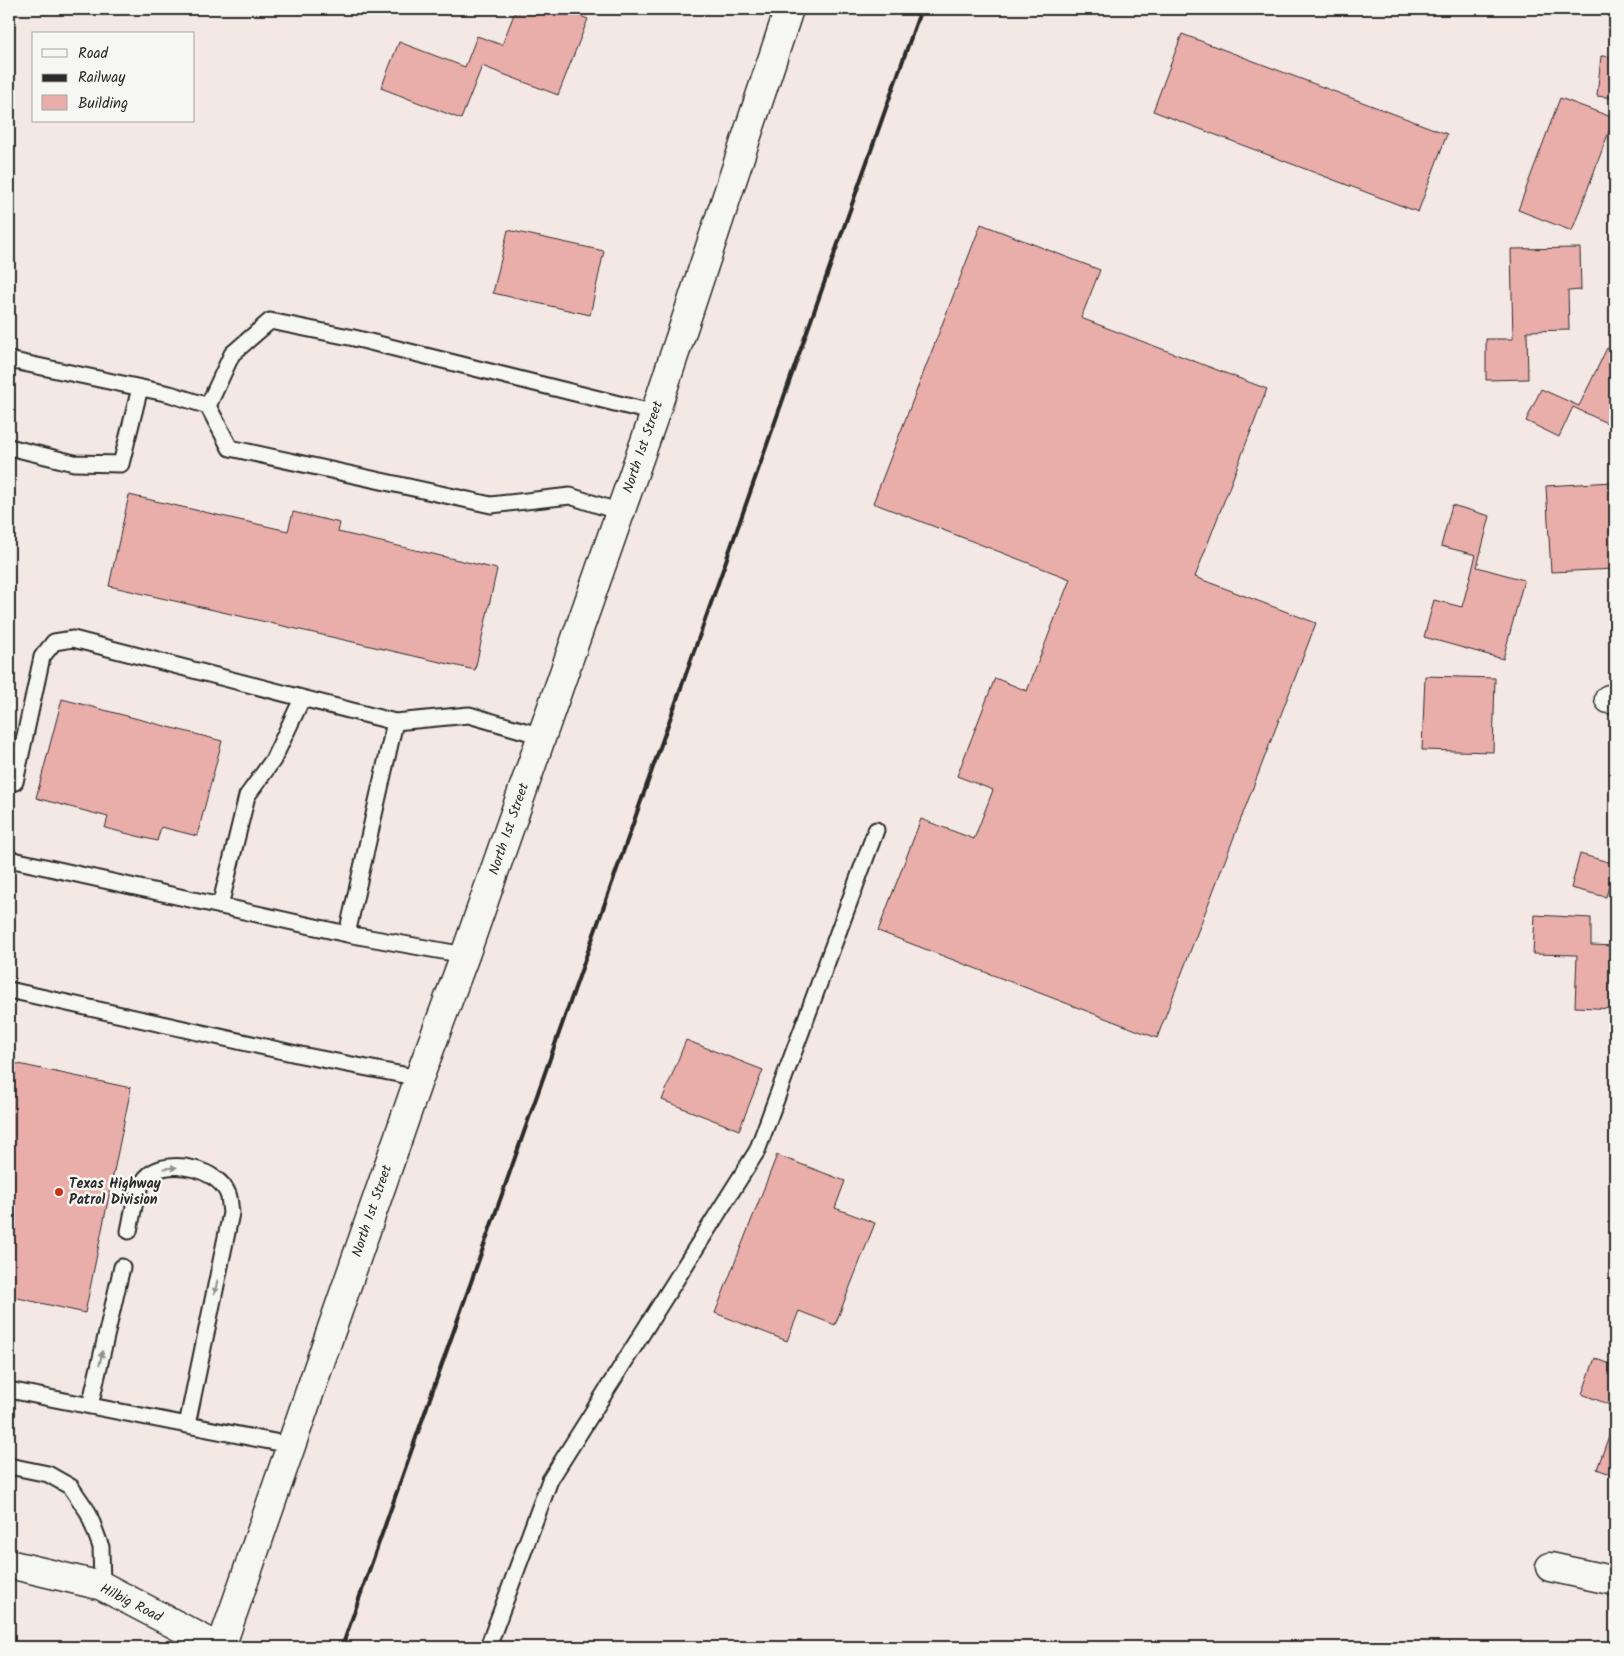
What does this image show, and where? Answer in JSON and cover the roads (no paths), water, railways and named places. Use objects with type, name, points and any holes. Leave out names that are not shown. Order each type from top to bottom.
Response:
[{"type":"street","name":"North 1st Street","points":[[220,1647],[655,413],[789,9]]},
{"type":"street","name":"Hilbig Road","points":[[9,1564],[102,1586],[220,1647]]},
{"type":"street","points":[[1550,1567],[1615,1581]]},
{"type":"lane","points":[[208,406],[232,354],[270,321],[354,338],[655,413]]},
{"type":"lane","points":[[9,360],[170,394],[208,406],[230,448],[491,505],[570,496],[620,512]]},
{"type":"lane","points":[[9,447],[74,463],[121,464],[140,388]]},
{"type":"lane","points":[[14,782],[42,657],[54,642],[73,639],[395,722],[469,715],[542,736]]},
{"type":"lane","points":[[220,906],[247,796],[273,760],[302,699]]},
{"type":"lane","points":[[347,934],[395,722]]},
{"type":"lane","points":[[488,1647],[550,1480],[757,1151],[876,830]]},
{"type":"lane","points":[[9,859],[347,934],[465,955]]},
{"type":"lane","points":[[9,990],[300,1055],[419,1078]]},
{"type":"lane","points":[[129,1231],[138,1192],[150,1174],[168,1167],[192,1168],[213,1177],[228,1193],[231,1213],[187,1425]]},
{"type":"lane","points":[[90,1406],[122,1267]]},
{"type":"lane","points":[[9,1390],[290,1446]]},
{"type":"lane","points":[[9,1466],[48,1474],[71,1488],[88,1512],[101,1547],[102,1586]]},
{"type":"railway","points":[[342,1647],[921,9]]},
{"type":"place","name":"Texas Highway Patrol Division","points":[[59,1192]]}]
